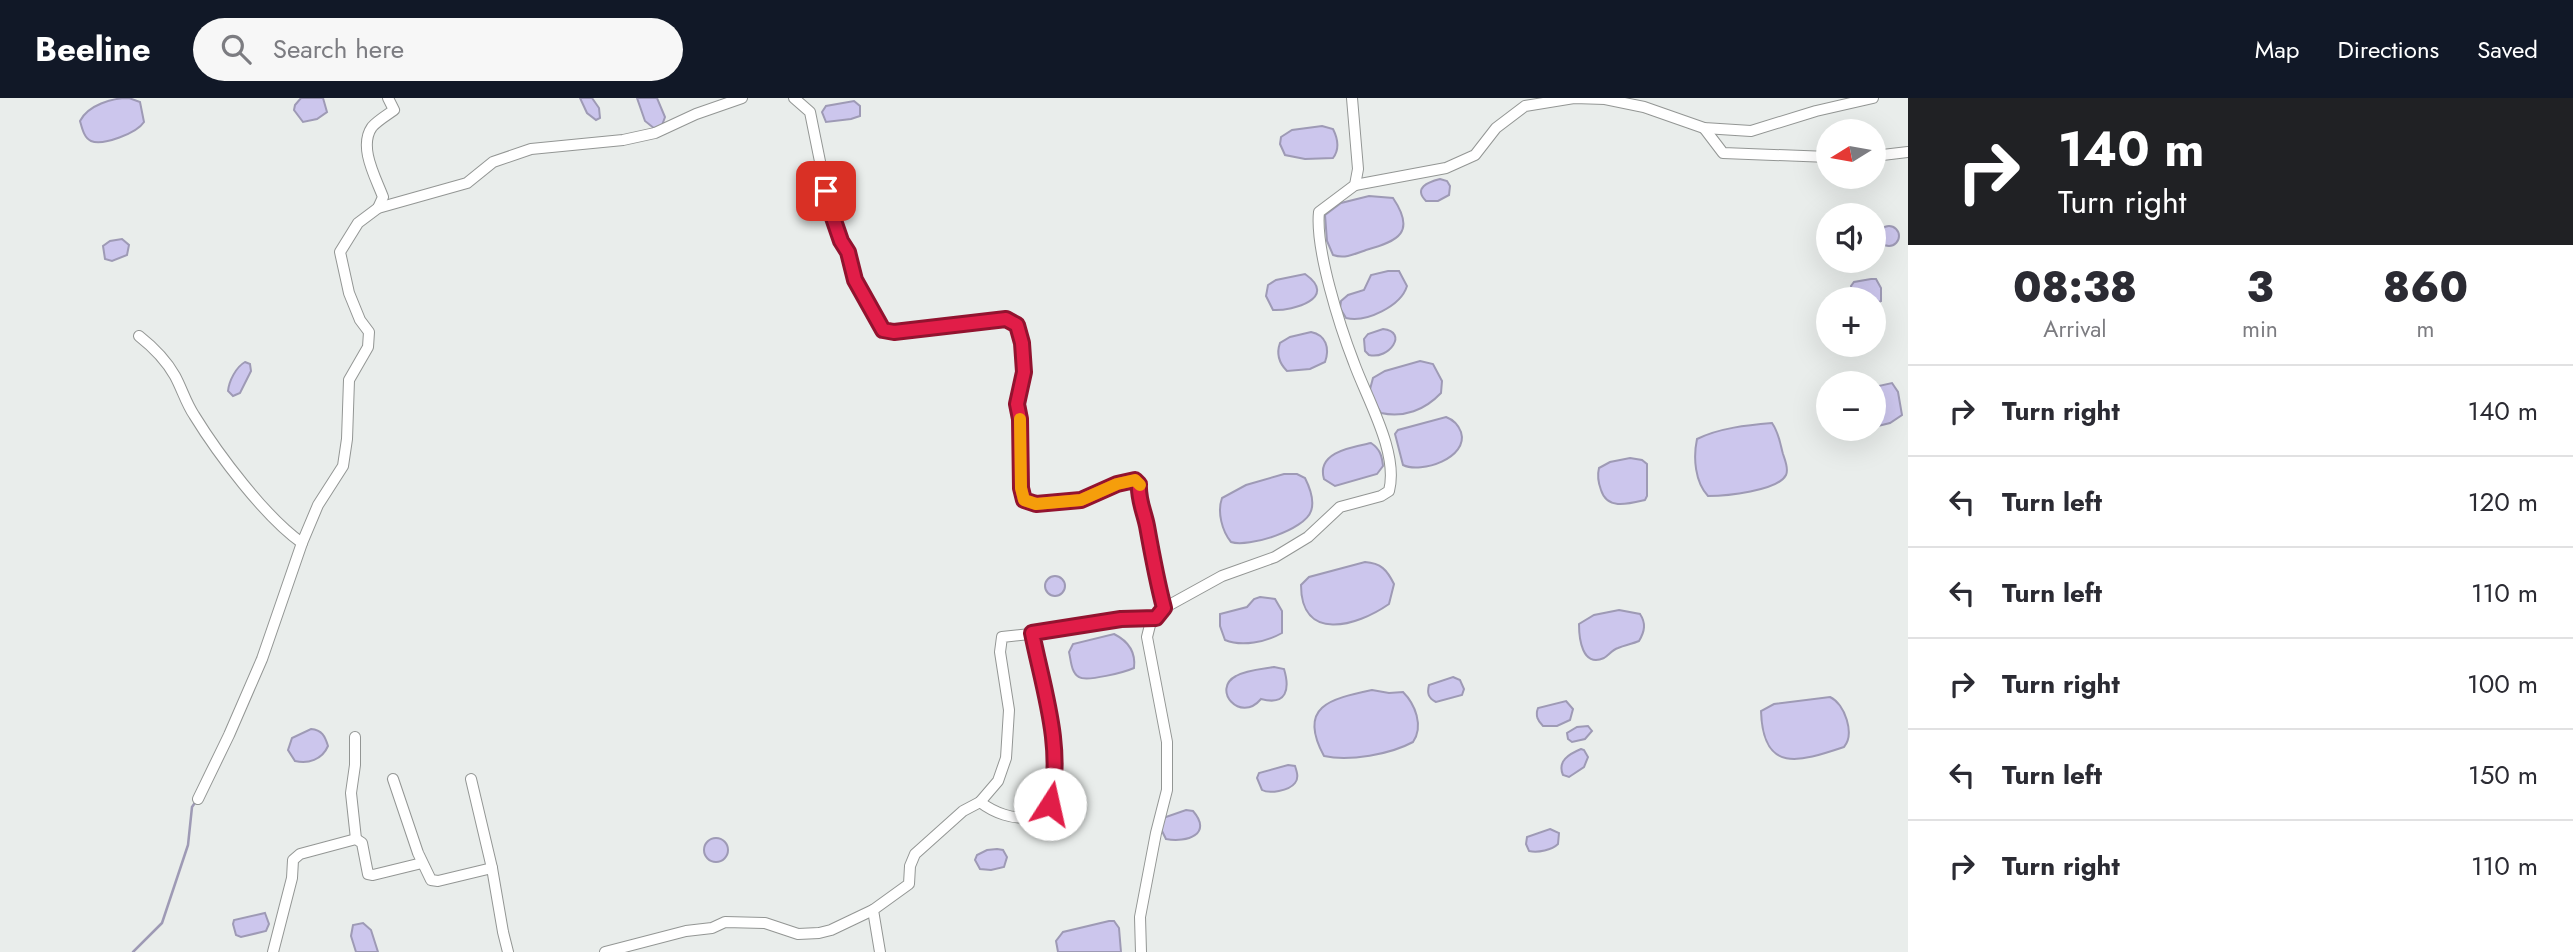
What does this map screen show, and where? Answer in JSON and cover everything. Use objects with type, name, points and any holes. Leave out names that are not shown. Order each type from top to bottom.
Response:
[{"type":"street","points":[[378,208],[383,197],[368,151],[367,139],[372,127],[394,110],[388,98]]},
{"type":"street","points":[[198,799],[261,659],[318,505],[343,466],[347,439],[349,380],[368,347],[369,332],[360,320],[349,293],[340,252],[358,223],[378,208],[467,183],[493,162],[531,149],[623,140],[655,133],[696,114],[742,98]]},
{"type":"street","points":[[794,98],[810,112],[836,229],[848,252],[855,280],[883,330],[894,332],[1006,319],[1017,325],[1022,343],[1024,372],[1017,404],[1020,419],[1021,488],[1024,500],[1036,504],[1081,500],[1117,484],[1138,480],[1139,502],[1164,608]]},
{"type":"street","points":[[1352,98],[1359,169],[1355,185]]},
{"type":"street","points":[[1141,952],[1140,917],[1167,790],[1167,741],[1147,637],[1150,625],[1164,608],[1222,576],[1275,557],[1308,537],[1340,508],[1381,496],[1389,491],[1392,478],[1390,460],[1353,361],[1326,270],[1318,222],[1319,212],[1355,185],[1446,168],[1475,155],[1496,128],[1525,106],[1574,98],[1605,99],[1644,107],[1704,128],[1751,131],[1815,111],[1873,98]]},
{"type":"street","points":[[1704,128],[1723,153],[1816,157]]},
{"type":"street","points":[[1886,155],[1908,152]]},
{"type":"street","points":[[139,336],[174,374],[191,411],[220,454],[285,531],[302,543]]},
{"type":"street","points":[[605,952],[687,931],[712,929],[726,922],[765,923],[798,934],[819,933],[873,910],[909,884],[910,866],[915,854],[963,811],[980,802],[998,781],[1006,758],[1009,710],[1000,642],[1006,636],[1121,619],[1156,618]]},
{"type":"street","points":[[980,802],[1005,814],[1024,818],[1041,813],[1050,804],[1056,771],[1054,751],[1032,633]]},
{"type":"street","points":[[355,737],[351,793],[356,839]]},
{"type":"street","points":[[393,779],[422,863],[431,880],[438,881],[492,867]]},
{"type":"street","points":[[471,779],[509,952]]},
{"type":"street","points":[[273,952],[292,878],[293,860],[300,854],[356,839],[362,843],[368,874],[422,863]]},
{"type":"street","points":[[873,910],[880,952]]},
{"type":"shaded area","points":[[129,98],[140,102],[144,122],[140,126],[127,134],[103,142],[87,138],[80,121],[84,115],[108,101]]},
{"type":"shaded area","points":[[301,98],[323,98],[327,112],[317,119],[303,122],[294,110]]},
{"type":"shaded area","points":[[580,98],[592,98],[599,108],[600,118],[596,120],[587,113]]},
{"type":"shaded area","points":[[637,98],[657,98],[665,117],[661,128],[655,129],[645,121]]},
{"type":"shaded area","points":[[854,101],[860,106],[860,116],[826,122],[822,112],[826,106]]},
{"type":"shaded area","points":[[1322,126],[1333,129],[1336,136],[1338,144],[1333,158],[1305,159],[1285,155],[1280,144],[1281,137],[1292,130]]},
{"type":"shaded area","points":[[1440,179],[1447,181],[1450,186],[1449,195],[1438,201],[1426,201],[1422,196],[1422,189]]},
{"type":"shaded area","points":[[1369,196],[1393,198],[1403,219],[1400,233],[1387,243],[1354,254],[1333,255],[1327,241],[1325,215],[1341,203]]},
{"type":"shaded area","points":[[1886,227],[1893,227],[1898,232],[1896,243],[1886,245]]},
{"type":"shaded area","points":[[122,239],[129,245],[127,255],[112,261],[105,259],[103,246],[110,241]]},
{"type":"shaded area","points":[[1399,271],[1407,286],[1398,300],[1373,315],[1346,318],[1340,308],[1341,301],[1348,295],[1364,290],[1371,275]]},
{"type":"shaded area","points":[[1305,274],[1314,282],[1317,290],[1315,296],[1301,305],[1273,310],[1266,296],[1268,285],[1276,280]]},
{"type":"shaded area","points":[[1876,279],[1880,287],[1851,287],[1854,282]]},
{"type":"shaded area","points":[[1383,329],[1395,335],[1393,345],[1383,353],[1369,355],[1365,351],[1364,339],[1368,334]]},
{"type":"shaded area","points":[[1311,332],[1320,336],[1325,343],[1325,362],[1310,369],[1287,371],[1279,358],[1280,343],[1290,337]]},
{"type":"shaded area","points":[[1420,361],[1433,364],[1442,381],[1441,393],[1414,411],[1381,413],[1369,393],[1373,378],[1385,371]]},
{"type":"shaded area","points":[[245,362],[250,364],[251,371],[240,393],[233,396],[228,391],[230,383]]},
{"type":"shaded area","points":[[1892,383],[1898,392],[1902,415],[1886,424],[1886,384]]},
{"type":"shaded area","points":[[1446,417],[1459,427],[1461,432],[1462,441],[1458,449],[1442,462],[1421,467],[1403,465],[1395,434],[1398,430]]},
{"type":"shaded area","points":[[1772,423],[1778,434],[1786,464],[1786,475],[1762,489],[1708,496],[1700,484],[1696,469],[1697,439],[1724,430]]},
{"type":"shaded area","points":[[1371,443],[1382,459],[1383,466],[1377,474],[1335,486],[1324,479],[1323,470],[1330,457],[1337,452]]},
{"type":"shaded area","points":[[1630,458],[1642,460],[1647,464],[1645,500],[1619,504],[1608,501],[1598,479],[1599,468],[1610,462]]},
{"type":"shaded area","points":[[1284,474],[1297,474],[1305,478],[1312,503],[1307,518],[1275,536],[1250,542],[1231,542],[1221,521],[1222,498],[1246,485]]},
{"type":"shaded area","points":[[1365,562],[1386,571],[1394,584],[1389,604],[1361,619],[1347,623],[1320,622],[1310,615],[1303,603],[1301,585],[1309,577]]},
{"type":"shaded area","points":[[1051,576],[1059,576],[1065,586],[1059,596],[1051,596],[1045,590],[1045,582]]},
{"type":"shaded area","points":[[1260,597],[1275,599],[1282,611],[1282,633],[1254,642],[1225,640],[1220,626],[1220,614],[1247,607]]},
{"type":"shaded area","points":[[1619,610],[1640,614],[1644,627],[1639,641],[1616,649],[1604,658],[1591,659],[1583,650],[1579,624],[1594,615]]},
{"type":"shaded area","points":[[1114,634],[1130,648],[1134,657],[1134,668],[1098,677],[1083,678],[1076,675],[1069,652],[1073,644]]},
{"type":"shaded area","points":[[1274,667],[1284,669],[1286,676],[1286,689],[1281,698],[1270,701],[1261,699],[1253,706],[1245,708],[1231,702],[1226,689],[1236,676]]},
{"type":"shaded area","points":[[1453,677],[1460,680],[1464,689],[1462,695],[1436,702],[1431,699],[1428,693],[1429,685]]},
{"type":"shaded area","points":[[1372,690],[1403,692],[1407,697],[1418,722],[1413,742],[1370,756],[1324,756],[1314,726],[1316,716],[1331,702]]},
{"type":"shaded area","points":[[1830,697],[1840,706],[1847,720],[1849,735],[1844,747],[1798,759],[1776,754],[1768,745],[1763,731],[1761,711],[1774,704]]},
{"type":"shaded area","points":[[1566,701],[1573,709],[1570,720],[1557,726],[1543,726],[1538,718],[1538,708]]},
{"type":"shaded area","points":[[1588,726],[1592,731],[1585,739],[1572,742],[1568,739],[1567,733],[1577,727]]},
{"type":"shaded area","points":[[311,729],[322,734],[328,746],[322,755],[314,760],[295,761],[288,750],[292,738]]},
{"type":"shaded area","points":[[1581,749],[1588,757],[1584,767],[1569,777],[1563,775],[1563,762]]},
{"type":"shaded area","points":[[1288,765],[1295,766],[1297,773],[1297,779],[1292,786],[1279,791],[1262,790],[1257,778],[1259,773]]},
{"type":"shaded area","points":[[1186,810],[1193,811],[1198,819],[1199,831],[1182,840],[1166,839],[1161,829],[1163,818]]},
{"type":"shaded area","points":[[1550,829],[1559,833],[1558,844],[1545,850],[1529,851],[1527,837]]},
{"type":"shaded area","points":[[711,838],[721,838],[728,845],[728,855],[721,862],[711,862],[704,855],[704,845]]},
{"type":"shaded area","points":[[997,849],[1003,850],[1007,857],[1004,867],[980,869],[975,860],[977,855]]},
{"type":"shaded area","points":[[265,913],[269,924],[266,931],[241,937],[236,935],[234,920]]},
{"type":"shaded area","points":[[1114,921],[1119,928],[1121,952],[1058,952],[1056,941],[1063,932]]},
{"type":"shaded area","points":[[363,923],[371,930],[378,952],[356,952],[351,936],[353,925]]},
{"type":"waterway","points":[[133,952],[162,923],[188,845],[192,807],[197,800]]},
{"type":"slow traffic","points":[[1020,419],[1021,495],[1029,503],[1081,500],[1117,484],[1135,480],[1138,480],[1140,485]]},
{"type":"route","points":[[826,191],[836,229],[848,252],[855,280],[883,330],[894,332],[1006,319],[1017,325],[1021,332],[1024,372],[1017,404],[1020,419],[1021,495],[1024,500],[1036,504],[1081,500],[1117,484],[1138,480],[1139,502],[1164,608],[1156,618],[1128,618],[1032,633],[1053,742],[1056,771],[1050,804]]}]
